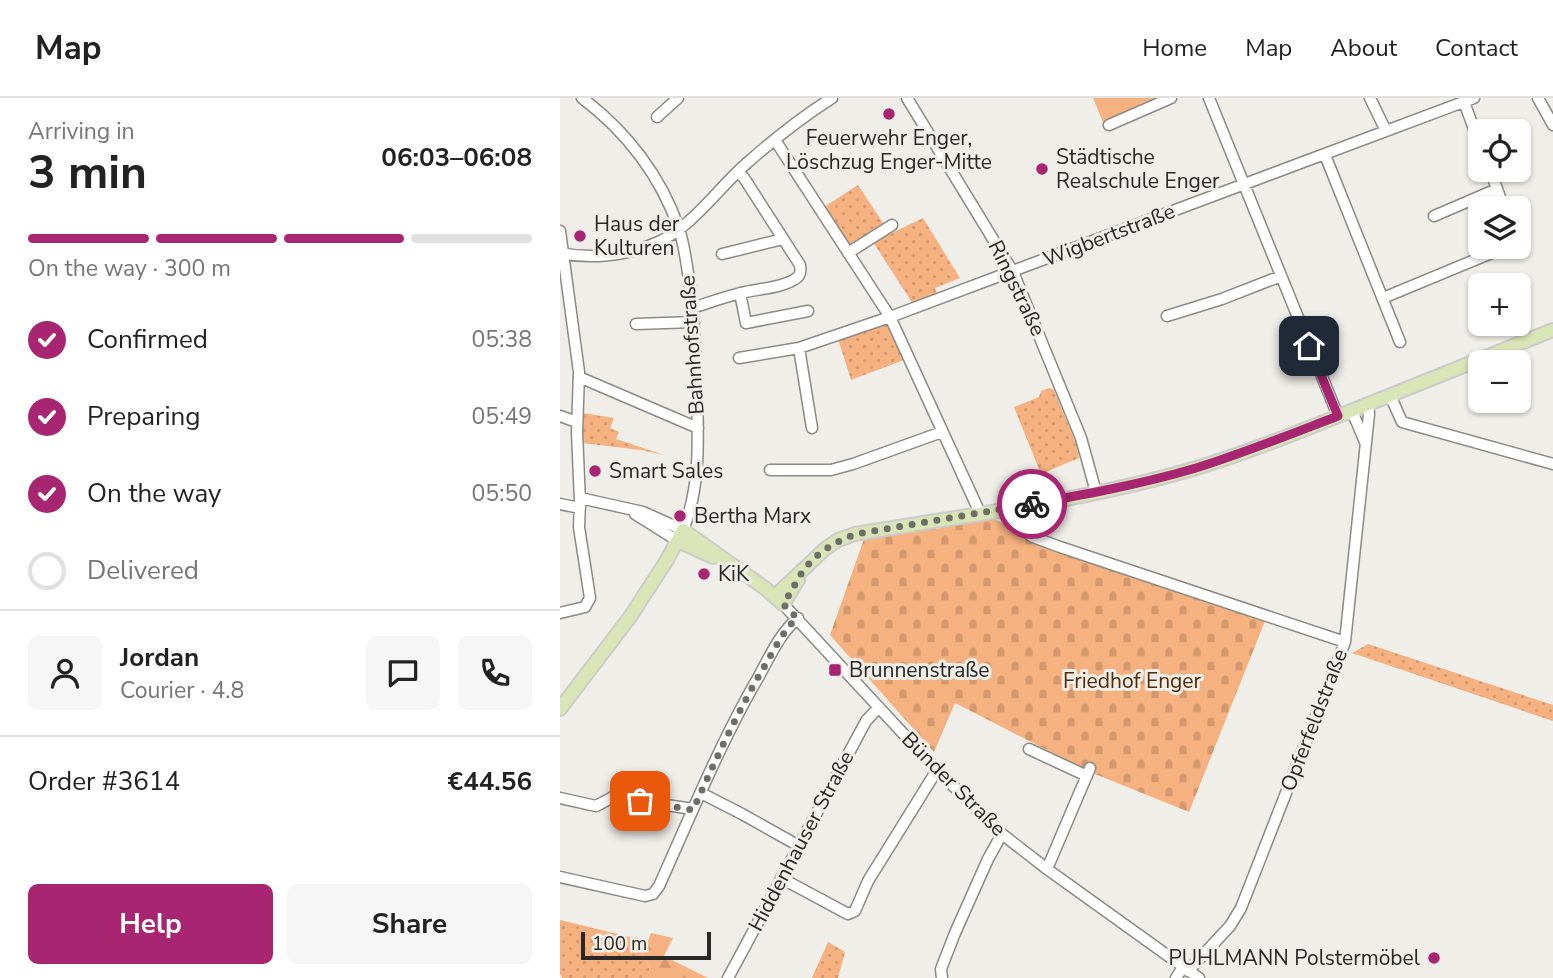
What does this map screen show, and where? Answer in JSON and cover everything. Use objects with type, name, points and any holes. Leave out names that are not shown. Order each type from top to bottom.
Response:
[{"type":"main road","points":[[779,600],[790,595],[802,572],[838,540],[856,534],[1096,492],[1194,468],[1239,454],[1352,411],[1553,330]]},
{"type":"main road","points":[[560,709],[630,617],[681,535]]},
{"type":"main road","name":"Bünder Straße","points":[[681,535],[748,575],[779,600]]},
{"type":"street","name":"Bahnhofstraße","points":[[582,98],[607,118],[634,146],[658,184],[679,230],[686,258],[694,322],[698,428],[696,483],[689,516],[681,535]]},
{"type":"street","points":[[657,117],[678,98]]},
{"type":"street","points":[[561,253],[595,256],[632,252],[679,230],[738,172],[832,98]]},
{"type":"street","name":"Ringstraße","points":[[908,98],[1013,272],[1081,438],[1096,492]]},
{"type":"street","points":[[1109,125],[1171,98]]},
{"type":"street","points":[[1209,98],[1338,416]]},
{"type":"street","points":[[1370,98],[1386,131]]},
{"type":"street","points":[[1538,98],[1553,125]]},
{"type":"street","points":[[1469,100],[1474,119]]},
{"type":"street","name":"Wigbertstraße","points":[[739,358],[799,348],[890,317],[1469,100]]},
{"type":"street","points":[[775,141],[890,317],[980,513]]},
{"type":"street","points":[[1325,155],[1400,342]]},
{"type":"street","points":[[692,308],[785,283],[798,278],[802,270],[738,172]]},
{"type":"street","points":[[1494,182],[1500,196]]},
{"type":"street","points":[[1434,216],[1497,189]]},
{"type":"street","points":[[848,253],[892,225]]},
{"type":"street","points":[[560,231],[579,377],[579,527],[590,598],[585,607],[560,613]]},
{"type":"street","points":[[722,254],[783,239]]},
{"type":"street","points":[[1383,298],[1477,259]]},
{"type":"street","points":[[1167,316],[1222,299],[1280,276]]},
{"type":"street","points":[[740,293],[746,323],[808,312]]},
{"type":"street","points":[[636,324],[694,322]]},
{"type":"street","points":[[799,348],[812,428]]},
{"type":"street","points":[[579,377],[698,428]]},
{"type":"street","points":[[1390,395],[1402,422],[1553,464]]},
{"type":"street","name":"Opferfeldstraße","points":[[1176,978],[1230,926],[1241,908],[1345,642],[1368,404]]},
{"type":"street","name":"Opferfeldstraße","points":[[1352,411],[1366,443]]},
{"type":"street","points":[[560,416],[577,422]]},
{"type":"street","points":[[770,470],[831,470],[942,432]]},
{"type":"street","name":"Bünder Straße","points":[[560,504],[580,503],[625,509],[681,535]]},
{"type":"street","points":[[1004,509],[1014,524],[1034,537],[1059,547],[1345,642]]},
{"type":"street","name":"Bünder Straße","points":[[779,600],[937,770],[1002,834],[1199,978]]},
{"type":"street","points":[[560,877],[645,897],[653,894],[747,696],[775,646],[797,618]]},
{"type":"street","name":"Hiddenhauser Straße","points":[[728,978],[866,721],[880,707]]},
{"type":"street","points":[[1029,749],[1089,772],[1047,869]]},
{"type":"street","points":[[781,878],[852,914],[868,881],[937,770]]},
{"type":"street","points":[[701,793],[799,846]]},
{"type":"street","points":[[560,799],[596,806],[613,797],[693,810]]},
{"type":"street","points":[[942,978],[941,970],[954,933],[1002,834]]},
{"type":"green space","points":[[1093,98],[1159,98],[1103,122]]},
{"type":"green space","points":[[858,185],[883,227],[849,246],[824,207]]},
{"type":"green space","points":[[923,218],[960,278],[935,288],[937,294],[913,304],[873,242]]},
{"type":"green space","points":[[887,322],[904,360],[851,380],[838,339]]},
{"type":"green space","points":[[1050,388],[1054,390],[1077,446],[1079,458],[1041,474],[1014,407],[1039,397],[1041,391]]},
{"type":"green space","points":[[583,413],[614,418],[610,428],[619,432],[616,439],[664,455],[582,443]]},
{"type":"green space","name":"Friedhof Enger","points":[[990,517],[1056,549],[1265,621],[1189,812],[1090,772],[955,703],[934,752],[830,635],[864,539]]},
{"type":"green space","points":[[1368,644],[1553,705],[1553,721],[1352,653]]},
{"type":"green space","points":[[560,920],[634,938],[650,967],[647,978],[562,978]]},
{"type":"green space","points":[[651,933],[673,938],[664,956],[708,978],[647,978],[650,967],[634,938],[648,941]]},
{"type":"green space","points":[[828,942],[845,952],[838,978],[812,978]]},
{"type":"way so far","points":[[640,801],[693,810],[747,696],[775,646],[797,618],[783,604],[802,572],[825,549],[838,540],[856,534],[1032,504]]},
{"type":"place","name":"Feuerwehr Enger, Löschzug Enger-Mitte","points":[[889,114]]},
{"type":"place","name":"Städtische Realschule Enger","points":[[1042,169]]},
{"type":"place","name":"Haus der Kulturen","points":[[580,236]]},
{"type":"place","name":"Smart Sales","points":[[595,471]]},
{"type":"place","name":"Bertha Marx","points":[[680,516]]},
{"type":"place","name":"KiK","points":[[704,574]]},
{"type":"place","name":"Brunnenstraße","points":[[835,670]]},
{"type":"place","name":"PUHLMANN Polstermöbel","points":[[1434,958]]},
{"type":"route","points":[[1032,504],[1149,481],[1239,454],[1338,416],[1309,346]]}]
